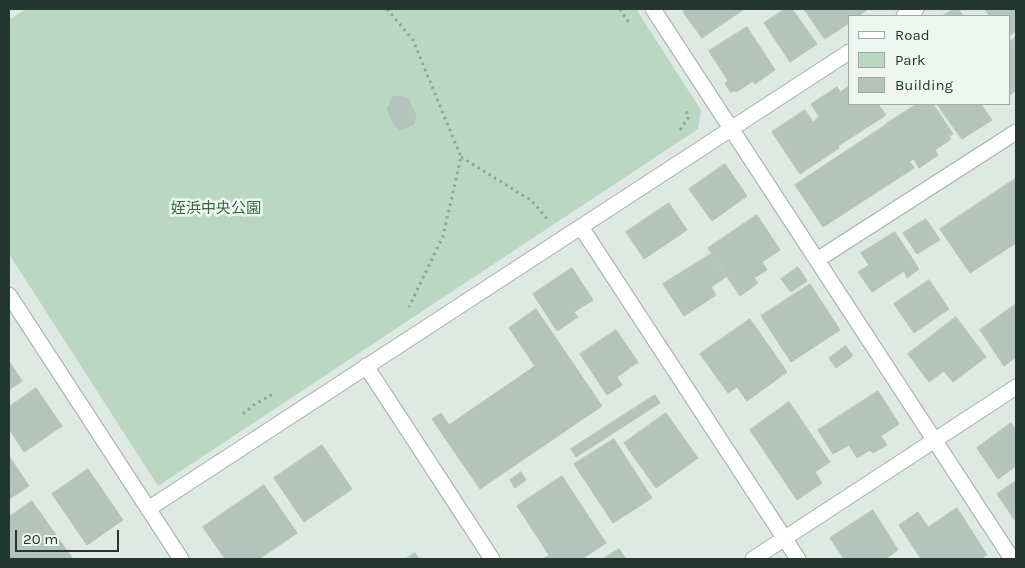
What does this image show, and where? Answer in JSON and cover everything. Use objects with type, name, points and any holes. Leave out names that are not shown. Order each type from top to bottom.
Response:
[{"type":"street","points":[[653,9],[1012,559]]},
{"type":"street","points":[[148,509],[848,53]]},
{"type":"street","points":[[817,260],[1016,132]]},
{"type":"street","points":[[581,227],[798,559]]},
{"type":"street","points":[[9,295],[181,559]]},
{"type":"street","points":[[366,366],[492,559]]},
{"type":"street","points":[[753,559],[1016,387]]},
{"type":"path","points":[[387,9],[412,40],[461,157],[532,201],[548,220],[555,215]]},
{"type":"path","points":[[620,9],[630,24]]},
{"type":"path","points":[[676,136],[689,117],[681,101]]},
{"type":"path","points":[[408,310],[443,236],[461,157]]},
{"type":"green space","name":"姪浜中央公園","points":[[26,9],[636,9],[701,110],[698,129],[158,486],[9,254],[9,20]]},
{"type":"building","points":[[687,9],[744,9],[702,38],[683,12]]},
{"type":"building","points":[[785,9],[792,9],[817,44],[790,62],[764,23]]},
{"type":"building","points":[[804,9],[868,9],[859,15],[848,15],[848,24],[825,39]]},
{"type":"building","points":[[954,9],[958,9],[962,15],[944,15]]},
{"type":"building","points":[[985,9],[1016,9],[1016,31],[1010,35],[1010,15],[989,15]]},
{"type":"building","points":[[747,27],[775,70],[755,84],[753,81],[736,92],[735,90],[731,93],[725,83],[728,81],[709,51]]},
{"type":"building","points":[[1016,37],[1016,90],[1010,95],[1010,41]]},
{"type":"building","points":[[837,87],[840,92],[848,87],[848,105],[879,105],[886,115],[838,146],[811,104]]},
{"type":"building","points":[[400,96],[408,99],[416,116],[414,124],[401,130],[395,126],[387,109],[393,97]]},
{"type":"building","points":[[915,105],[934,105],[953,134],[949,136],[951,139],[935,150],[938,155],[919,168],[914,159],[910,161],[886,124]]},
{"type":"building","points":[[938,105],[982,105],[992,120],[962,139]]},
{"type":"building","points":[[805,110],[813,122],[819,117],[839,148],[800,174],[772,132]]},
{"type":"building","points":[[886,125],[914,168],[823,227],[795,185]]},
{"type":"building","points":[[725,164],[747,196],[712,221],[689,189]]},
{"type":"building","points":[[1015,179],[1016,243],[970,273],[940,229]]},
{"type":"building","points":[[669,203],[687,230],[644,259],[626,232]]},
{"type":"building","points":[[757,215],[780,250],[762,262],[767,270],[754,278],[758,283],[740,296],[708,248]]},
{"type":"building","points":[[926,219],[940,240],[917,254],[903,233]]},
{"type":"building","points":[[895,232],[919,269],[907,278],[904,271],[872,292],[858,272],[869,265],[861,253]]},
{"type":"building","points":[[711,254],[726,277],[711,287],[716,295],[684,316],[663,284]]},
{"type":"building","points":[[798,267],[807,281],[791,292],[781,279]]},
{"type":"building","points":[[572,268],[593,300],[574,312],[578,317],[557,331],[533,294]]},
{"type":"building","points":[[929,280],[949,309],[914,333],[894,304]]},
{"type":"building","points":[[810,284],[840,330],[791,362],[761,316]]},
{"type":"building","points":[[1016,304],[1016,357],[1004,366],[980,330]]},
{"type":"building","points":[[536,309],[602,406],[480,489],[432,419],[441,413],[449,425],[535,366],[509,328]]},
{"type":"building","points":[[956,317],[986,357],[953,382],[944,371],[929,382],[908,354]]},
{"type":"building","points":[[750,319],[787,372],[747,401],[737,387],[728,393],[700,354]]},
{"type":"building","points":[[616,330],[638,362],[617,377],[622,385],[607,395],[580,354]]},
{"type":"building","points":[[846,346],[853,356],[836,368],[829,358]]},
{"type":"building","points":[[9,361],[22,381],[9,390]]},
{"type":"building","points":[[36,388],[62,426],[24,452],[9,429],[9,407]]},
{"type":"building","points":[[878,391],[899,424],[881,436],[887,445],[873,453],[870,450],[857,458],[849,445],[833,454],[818,430]]},
{"type":"building","points":[[655,395],[660,403],[576,457],[571,449]]},
{"type":"building","points":[[789,402],[830,462],[815,472],[822,483],[797,500],[750,430]]},
{"type":"building","points":[[666,413],[698,458],[656,488],[624,443]]},
{"type":"building","points":[[1011,423],[1016,430],[1016,466],[998,479],[977,448]]},
{"type":"building","points":[[614,439],[652,498],[613,523],[574,464]]},
{"type":"building","points":[[322,445],[352,489],[304,522],[274,478]]},
{"type":"building","points":[[9,456],[29,486],[9,499]]},
{"type":"building","points":[[88,469],[123,520],[87,545],[52,494]]},
{"type":"building","points":[[521,472],[526,480],[515,488],[510,480]]},
{"type":"building","points":[[562,476],[606,543],[582,559],[543,559],[549,555],[517,506]]},
{"type":"building","points":[[1016,481],[1016,518],[1014,519],[997,494]]},
{"type":"building","points":[[264,485],[297,533],[259,559],[225,559],[203,527]]},
{"type":"building","points":[[32,501],[73,559],[9,559],[9,517]]},
{"type":"building","points":[[957,508],[987,555],[980,559],[921,559],[899,525],[918,512],[928,527]]},
{"type":"building","points":[[873,510],[898,550],[885,559],[844,559],[830,538]]},
{"type":"building","points":[[619,549],[626,559],[603,559]]},
{"type":"building","points":[[415,553],[419,559],[406,559]]}]
